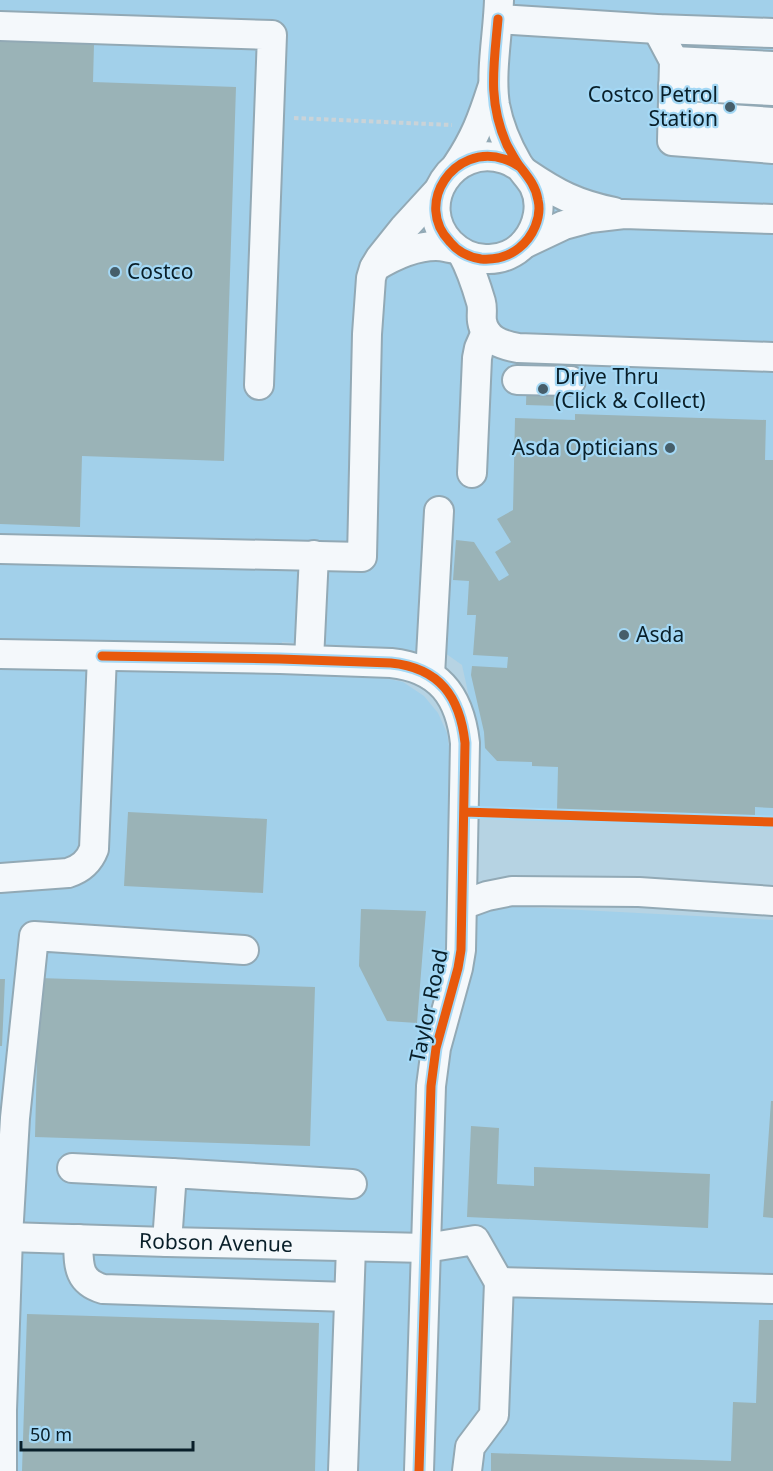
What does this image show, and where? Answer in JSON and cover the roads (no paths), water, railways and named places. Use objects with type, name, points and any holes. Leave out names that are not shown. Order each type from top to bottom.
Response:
[{"type":"street","points":[[472,473],[477,358],[487,290],[502,265],[533,231],[538,216],[539,201],[534,186],[507,145],[495,104],[493,84],[499,10],[657,29],[773,33]]},
{"type":"street","points":[[0,26],[272,35],[259,385]]},
{"type":"street","points":[[657,29],[674,73],[672,141],[773,149]]},
{"type":"street","points":[[674,73],[773,66]]},
{"type":"street","points":[[674,73],[773,91]]},
{"type":"street","points":[[0,549],[362,557],[369,291],[374,268],[404,228],[437,192],[445,177],[457,165],[470,146],[493,84]]},
{"type":"street","points":[[673,115],[773,122]]},
{"type":"street","points":[[457,165],[472,158],[488,156],[505,159],[570,200],[624,214]]},
{"type":"street","points":[[437,192],[435,208],[438,224],[445,237],[459,251],[471,270],[484,320],[495,342],[518,348],[773,357]]},
{"type":"street","points":[[374,268],[403,253],[436,246],[459,251],[475,258],[488,260],[502,258],[543,234],[590,218],[624,214],[771,220]]},
{"type":"street","points":[[517,388],[571,390]]},
{"type":"street","points":[[430,675],[439,512]]},
{"type":"street","points":[[309,660],[314,555]]},
{"type":"street","name":"Taylor Road","points":[[0,654],[280,658],[406,664],[430,675],[445,688],[454,702],[464,730],[465,743],[461,950],[436,1048],[431,1086],[419,1471]]},
{"type":"street","points":[[0,879],[68,873],[78,870],[91,857],[94,849],[102,656]]},
{"type":"street","points":[[462,905],[487,896],[512,891],[639,892],[773,901]]},
{"type":"street","points":[[2,1471],[2,1353],[15,1118],[34,936],[244,950]]},
{"type":"street","points":[[72,1168],[352,1184]]},
{"type":"street","points":[[167,1242],[172,1173]]},
{"type":"street","name":"Robson Avenue","points":[[8,1237],[426,1248],[475,1240],[499,1282]]},
{"type":"street","points":[[78,1239],[79,1269],[89,1284],[103,1289],[349,1297]]},
{"type":"street","points":[[343,1471],[351,1246]]},
{"type":"street","points":[[467,1471],[470,1447],[494,1415],[499,1282],[773,1289]]},
{"type":"place","name":"Costco Petrol Station","points":[[730,107]]},
{"type":"place","name":"Costco","points":[[115,272]]},
{"type":"place","name":"Drive Thru (Click & Collect)","points":[[543,389]]},
{"type":"place","name":"Asda Opticians","points":[[670,448]]},
{"type":"place","name":"Asda","points":[[624,635]]}]
